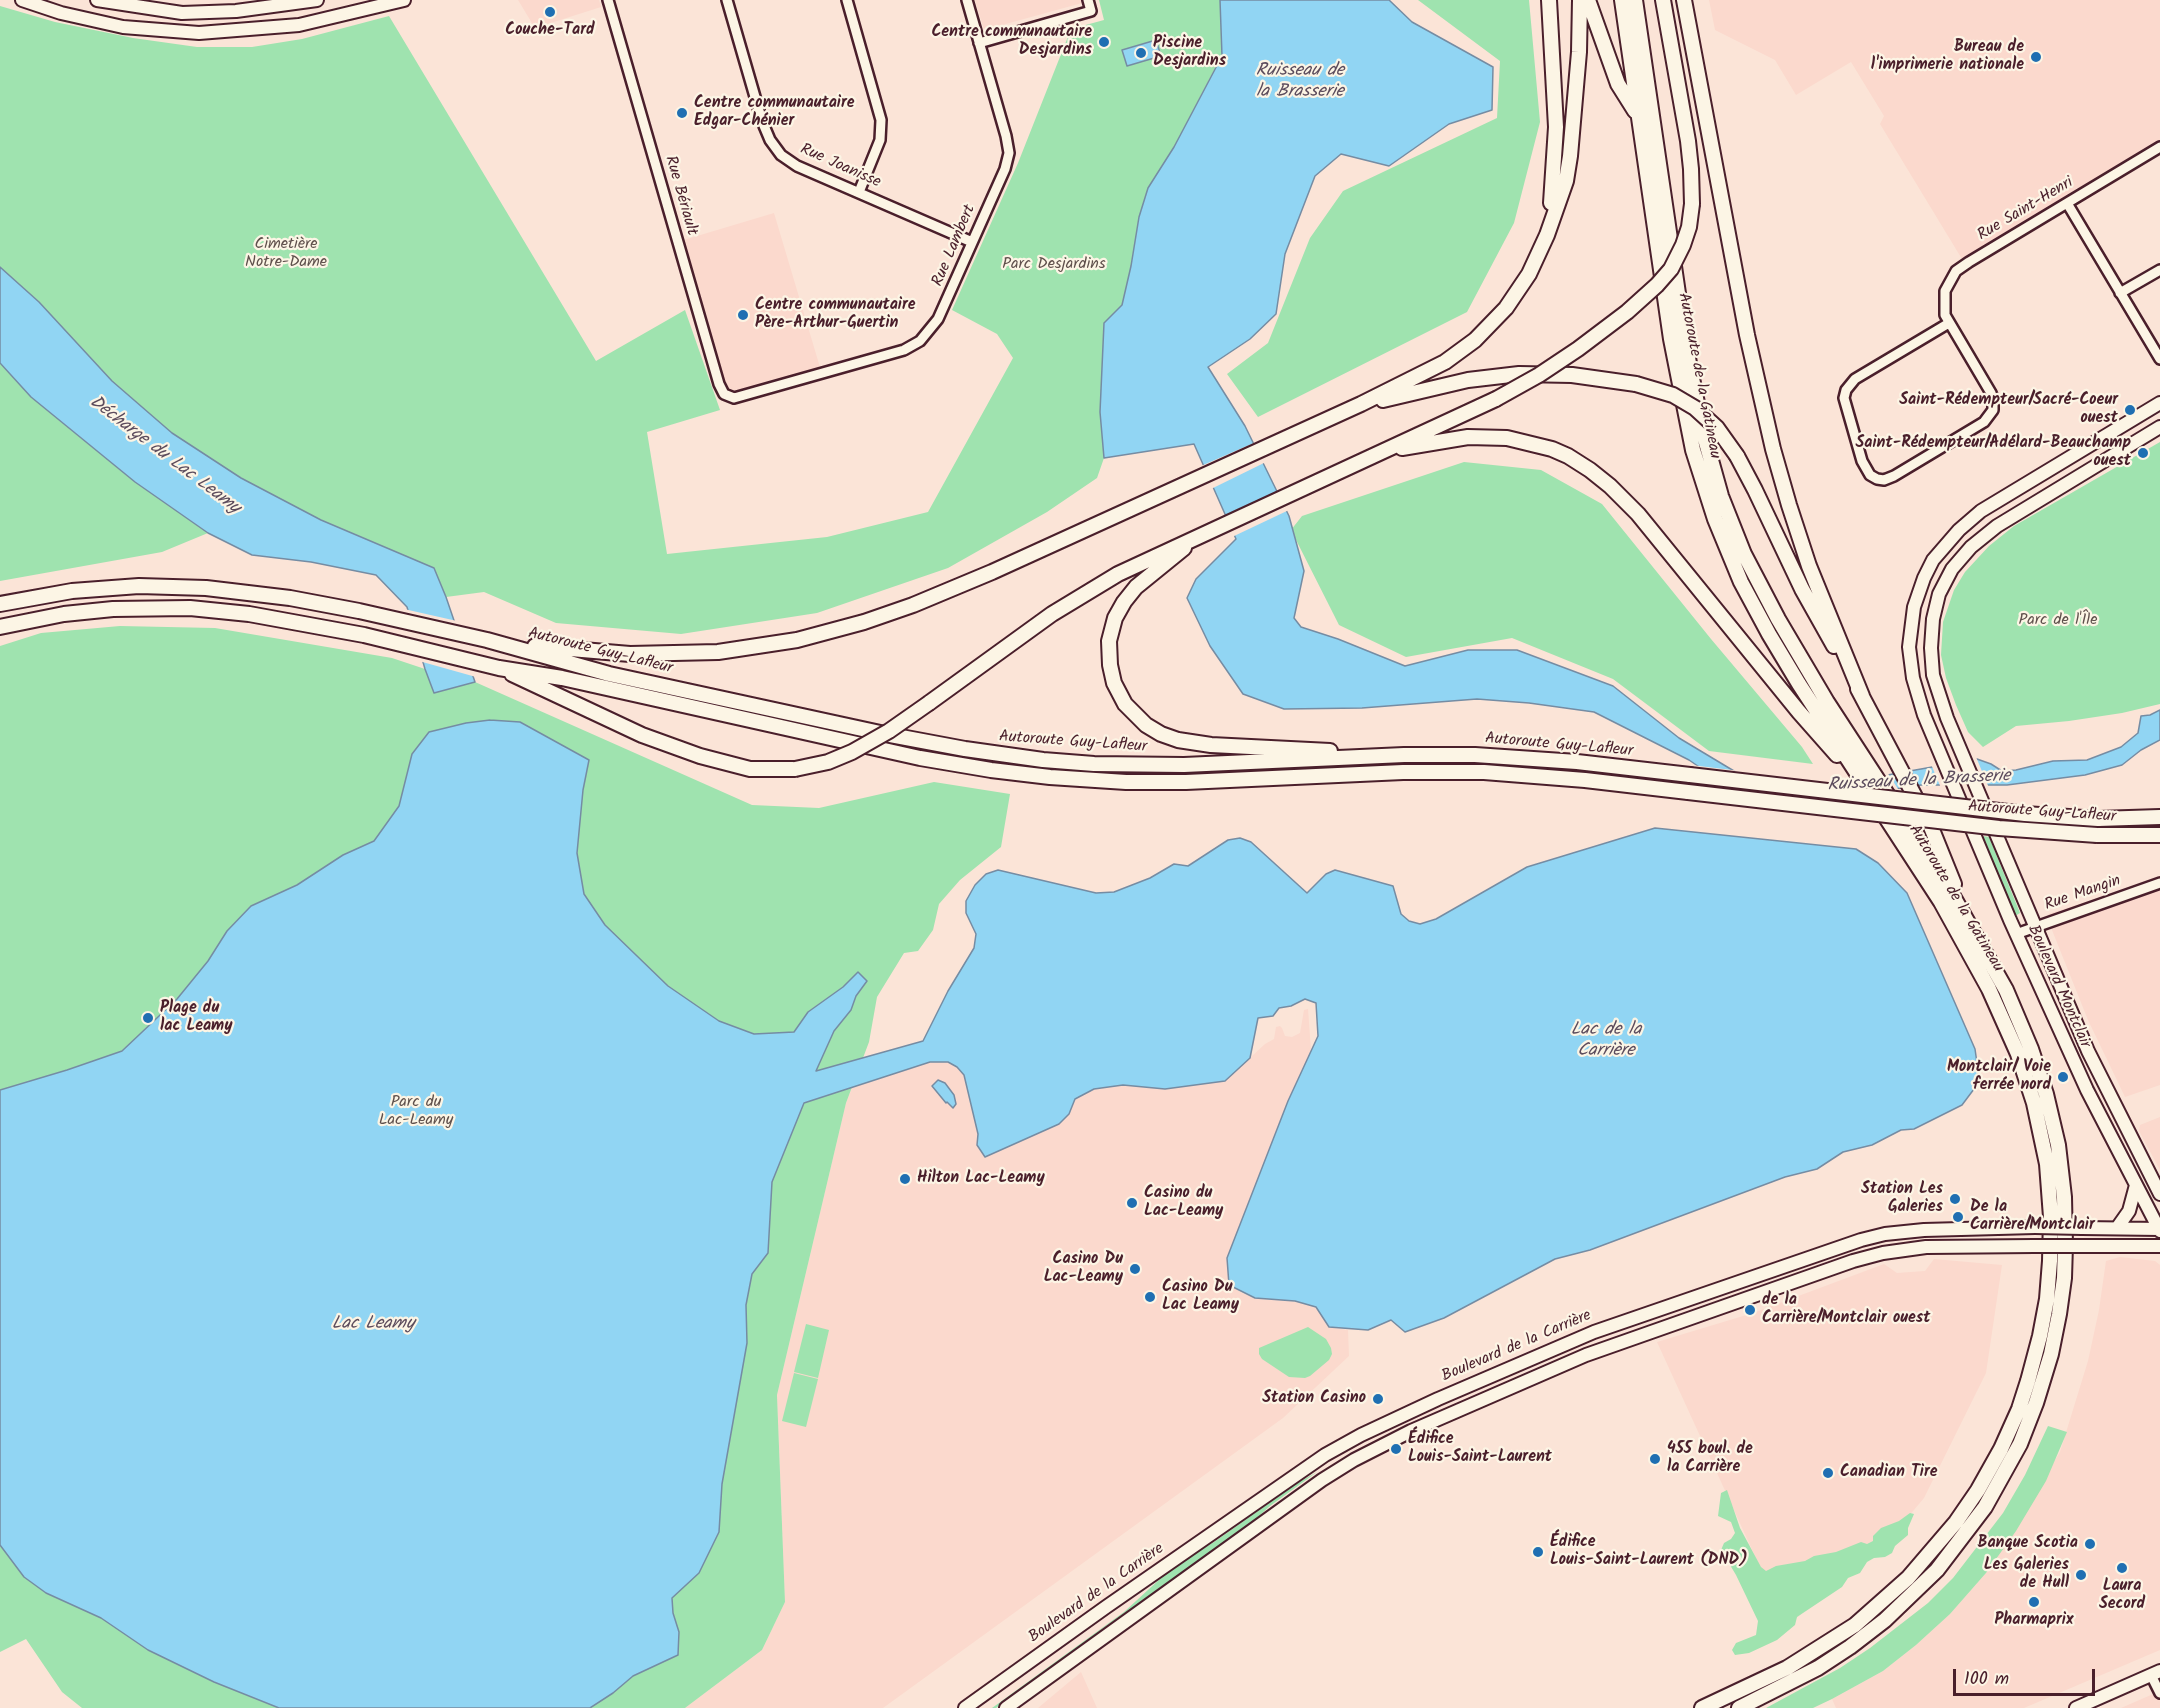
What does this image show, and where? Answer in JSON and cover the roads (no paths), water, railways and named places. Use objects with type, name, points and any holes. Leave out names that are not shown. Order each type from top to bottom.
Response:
[{"type":"highway","points":[[1547,235],[1554,180],[1556,135],[1549,0]]},
{"type":"highway","points":[[487,640],[592,652],[681,654],[745,649],[819,635],[877,618],[958,587],[1436,368],[1483,332],[1519,291],[1547,235],[1566,181],[1574,117],[1580,0]]},
{"type":"highway","points":[[1588,0],[1618,84],[1639,118]]},
{"type":"highway","name":"Autoroute de la Gatineau","points":[[1622,0],[1671,339],[1693,450],[1715,519],[1741,582],[1769,634],[1965,943],[2005,1022],[2026,1078],[2042,1140],[2050,1204],[2050,1271],[2042,1329],[2024,1394],[2001,1449],[1964,1512],[1925,1561],[1878,1607],[1830,1642],[1765,1680],[1702,1708]]},
{"type":"highway","name":"Autoroute de la Gatineau","points":[[1635,0],[1686,348],[1702,428],[1718,487],[1744,554],[1796,650],[1969,922],[2006,990],[2029,1042],[2046,1094],[2058,1145],[2064,1197],[2064,1267],[2058,1323],[2044,1379],[2024,1435],[2001,1479],[1968,1532],[1930,1577],[1885,1620],[1843,1652],[1798,1679],[1739,1708]]},
{"type":"highway","points":[[499,668],[630,730],[727,765],[757,770],[795,769],[828,762],[852,752],[889,731],[1034,627],[1118,574],[1204,532],[1496,399],[1578,349],[1627,312],[1658,285],[1671,269],[1683,245],[1692,204],[1691,169],[1663,0]]},
{"type":"highway","points":[[1684,0],[1750,352],[1773,449],[1809,566],[1863,696]]},
{"type":"highway","points":[[1361,404],[1468,380],[1519,374],[1572,375],[1636,384],[1673,395],[1695,408],[1717,428],[1737,456],[1802,589],[1863,696],[1931,827],[1969,922]]},
{"type":"highway","points":[[1382,452],[1488,436],[1517,439],[1575,460],[1603,480],[1631,507],[1798,712],[1864,784]]},
{"type":"highway","points":[[1204,532],[1136,587],[1115,618],[1109,647],[1111,671],[1119,694],[1133,714],[1141,722],[1161,734],[1197,743],[1404,755]]},
{"type":"highway","name":"Autoroute Guy-Lafleur","points":[[0,604],[84,590],[174,586],[290,598],[487,640],[609,674],[905,738],[1017,757],[1088,763],[1192,765],[1404,755],[1511,757],[1577,762],[2025,814],[2098,819],[2160,817]]},
{"type":"highway","name":"Autoroute Guy-Lafleur","points":[[0,627],[64,614],[101,610],[190,608],[286,619],[390,641],[499,668],[574,680],[920,758],[1023,774],[1094,780],[1171,782],[1411,772],[1484,772],[1585,780],[2000,828],[2097,835],[2160,834]]},
{"type":"main road","points":[[22,0],[61,14],[123,27],[199,33],[299,25],[404,0]]},
{"type":"main road","points":[[97,0],[182,13],[236,10],[317,0]]},
{"type":"main road","name":"Boulevard Montclair","points":[[2160,403],[1981,511],[1950,539],[1933,560],[1924,578],[1914,607],[1909,647],[1917,696],[2016,934],[2087,1090],[2160,1230]]},
{"type":"main road","name":"Boulevard Montclair","points":[[2160,427],[1997,526],[1971,547],[1952,569],[1935,607],[1930,648],[1936,686],[1959,748],[2034,927],[2095,1067],[2160,1194]]},
{"type":"main road","points":[[2117,1228],[2129,1211],[2136,1185]]},
{"type":"main road","name":"Boulevard de la Carrière","points":[[965,1708],[1120,1596],[1325,1455],[1438,1398],[1594,1332],[1861,1240],[1885,1234],[1924,1230],[2035,1227],[2160,1230]]},
{"type":"main road","name":"Boulevard de la Carrière","points":[[1006,1708],[1322,1480],[1354,1460],[1401,1435],[1574,1359],[1853,1260],[1882,1253],[1926,1247],[2160,1246]]},
{"type":"main road","points":[[2076,1708],[2155,1673]]},
{"type":"street","name":"Rue Bériault","points":[[608,0],[719,384],[724,394],[729,396]]},
{"type":"street","name":"Rue Joanisse","points":[[727,0],[762,121],[776,148],[796,166],[972,242]]},
{"type":"street","points":[[847,0],[881,120],[880,140],[859,192]]},
{"type":"street","name":"Rue Lambert","points":[[729,396],[739,397],[893,354],[911,346],[927,334],[938,319],[1005,169],[1009,153],[967,0]]},
{"type":"street","points":[[979,43],[1091,11],[1088,0]]},
{"type":"street","name":"Rue Saint-Henri","points":[[1948,323],[1855,379],[1846,390],[1844,398],[1862,461],[1865,469],[1877,479],[1884,480],[1894,476],[1984,422],[1991,415],[1994,405],[1991,393],[1948,323],[1944,307],[1945,291],[1956,271],[2160,147]]},
{"type":"street","points":[[2067,203],[2160,359]]},
{"type":"street","points":[[2120,293],[2160,270]]},
{"type":"street","name":"Rue Mangin","points":[[2016,934],[2160,883]]},
{"type":"street","points":[[2155,1673],[2160,1693]]},
{"type":"water","name":"Ruisseau de la Brasserie","points":[[1220,0],[1389,0],[1412,22],[1493,67],[1492,110],[1449,124],[1389,166],[1341,154],[1315,176],[1285,254],[1276,314],[1250,339],[1208,367],[1245,426],[1289,516],[1304,571],[1294,618],[1301,627],[1405,666],[1468,650],[1517,650],[1613,686],[1679,738],[1739,774],[1837,784],[1977,759],[2002,771],[2053,761],[2087,760],[2121,747],[2138,733],[2141,716],[2160,710],[2160,740],[2141,750],[2122,765],[2085,775],[2007,785],[1921,785],[1832,799],[1724,784],[1689,760],[1594,712],[1477,699],[1362,708],[1284,709],[1243,694],[1210,646],[1187,598],[1196,579],[1236,539],[1194,444],[1104,458],[1100,412],[1104,323],[1122,305],[1139,217],[1148,188],[1174,147],[1222,56]]},
{"type":"water","name":"Piscine Desjardins","points":[[1156,40],[1161,56],[1127,66],[1122,50]]},
{"type":"water","name":"Décharge du Lac Leamy","points":[[0,267],[39,302],[112,381],[172,433],[241,478],[321,520],[434,568],[475,682],[434,693],[407,607],[376,575],[311,562],[252,555],[208,533],[135,482],[31,397],[0,363]]},
{"type":"water","name":"Lac Leamy","points":[[490,720],[520,722],[589,760],[583,790],[577,853],[584,894],[605,925],[668,986],[719,1021],[754,1034],[794,1032],[808,1012],[843,987],[858,972],[867,981],[856,996],[851,1010],[834,1031],[816,1071],[923,1041],[948,991],[974,948],[976,934],[966,913],[966,901],[975,885],[986,874],[998,870],[1096,893],[1114,892],[1150,878],[1174,864],[1188,866],[1228,840],[1240,838],[1251,842],[1307,893],[1326,874],[1335,870],[1393,886],[1401,914],[1409,921],[1420,924],[1436,919],[1527,867],[1655,828],[1856,849],[1878,863],[1907,893],[1975,1049],[1978,1070],[1977,1085],[1962,1105],[1914,1129],[1901,1130],[1872,1145],[1843,1152],[1817,1169],[1785,1177],[1590,1250],[1555,1259],[1444,1318],[1405,1332],[1391,1320],[1368,1330],[1329,1327],[1316,1307],[1295,1301],[1255,1298],[1229,1285],[1227,1258],[1288,1101],[1318,1036],[1316,1003],[1305,999],[1291,1006],[1279,1008],[1273,1016],[1258,1018],[1250,1058],[1225,1081],[1165,1089],[1123,1085],[1094,1089],[1075,1099],[1069,1114],[1059,1124],[985,1157],[977,1145],[978,1134],[964,1075],[948,1062],[930,1062],[804,1103],[772,1182],[768,1253],[752,1274],[746,1305],[747,1343],[722,1484],[719,1532],[699,1573],[672,1598],[673,1613],[679,1632],[678,1655],[633,1676],[590,1708],[279,1708],[214,1682],[148,1650],[101,1618],[46,1593],[24,1577],[0,1545],[0,1090],[122,1051],[177,999],[208,961],[227,931],[251,906],[297,885],[343,855],[374,841],[399,806],[412,754],[429,732]]},
{"type":"water","points":[[938,1080],[945,1083],[954,1095],[956,1104],[953,1108],[932,1086]]},
{"type":"place","name":"Couche-Tard","points":[[550,12]]},
{"type":"place","name":"Centre communautaire Desjardins","points":[[1104,42]]},
{"type":"place","name":"Piscine Desjardins","points":[[1141,53]]},
{"type":"place","name":"Bureau de l'imprimerie nationale","points":[[2036,57]]},
{"type":"place","name":"Centre communautaire Edgar-Chénier","points":[[682,113]]},
{"type":"place","name":"Centre communautaire Père-Arthur-Guertin","points":[[743,315]]},
{"type":"place","name":"Saint-Rédempteur/Sacré-Coeur ouest","points":[[2130,410]]},
{"type":"place","name":"Saint-Rédempteur/Adélard-Beauchamp ouest","points":[[2143,453]]},
{"type":"place","name":"Plage du lac Leamy","points":[[148,1018]]},
{"type":"place","name":"Montclair/ Voie ferrée nord","points":[[2063,1077]]},
{"type":"place","name":"Hilton Lac-Leamy","points":[[905,1179]]},
{"type":"place","name":"Station Les Galeries","points":[[1955,1199]]},
{"type":"place","name":"Casino du Lac-Leamy","points":[[1132,1203]]},
{"type":"place","name":"De la Carrière/Montclair","points":[[1958,1217]]},
{"type":"place","name":"Casino Du Lac-Leamy","points":[[1135,1269]]},
{"type":"place","name":"Casino Du Lac Leamy","points":[[1150,1297]]},
{"type":"place","name":"de la Carrière/Montclair ouest","points":[[1750,1310]]},
{"type":"place","name":"Station Casino","points":[[1378,1399]]},
{"type":"place","name":"Édifice Louis-Saint-Laurent","points":[[1396,1449]]},
{"type":"place","name":"455 boul. de la Carrière","points":[[1655,1459]]},
{"type":"place","name":"Canadian Tire","points":[[1828,1473]]},
{"type":"place","name":"Banque Scotia","points":[[2090,1544]]},
{"type":"place","name":"Édifice Louis-Saint-Laurent (DND)","points":[[1538,1552]]},
{"type":"place","name":"Laura Secord","points":[[2122,1568]]},
{"type":"place","name":"Les Galeries de Hull","points":[[2081,1575]]},
{"type":"place","name":"Pharmaprix","points":[[2034,1602]]},
{"type":"park label","name":"Cimetière Notre-Dame","points":[[286,254]]},
{"type":"park label","name":"Parc Desjardins","points":[[1054,265]]},
{"type":"park label","name":"Parc de l'Île","points":[[2058,621]]},
{"type":"park label","name":"Parc du Lac-Leamy","points":[[416,1112]]},
{"type":"water label","name":"Lac de la Carrière","points":[[1606,1041]]}]
